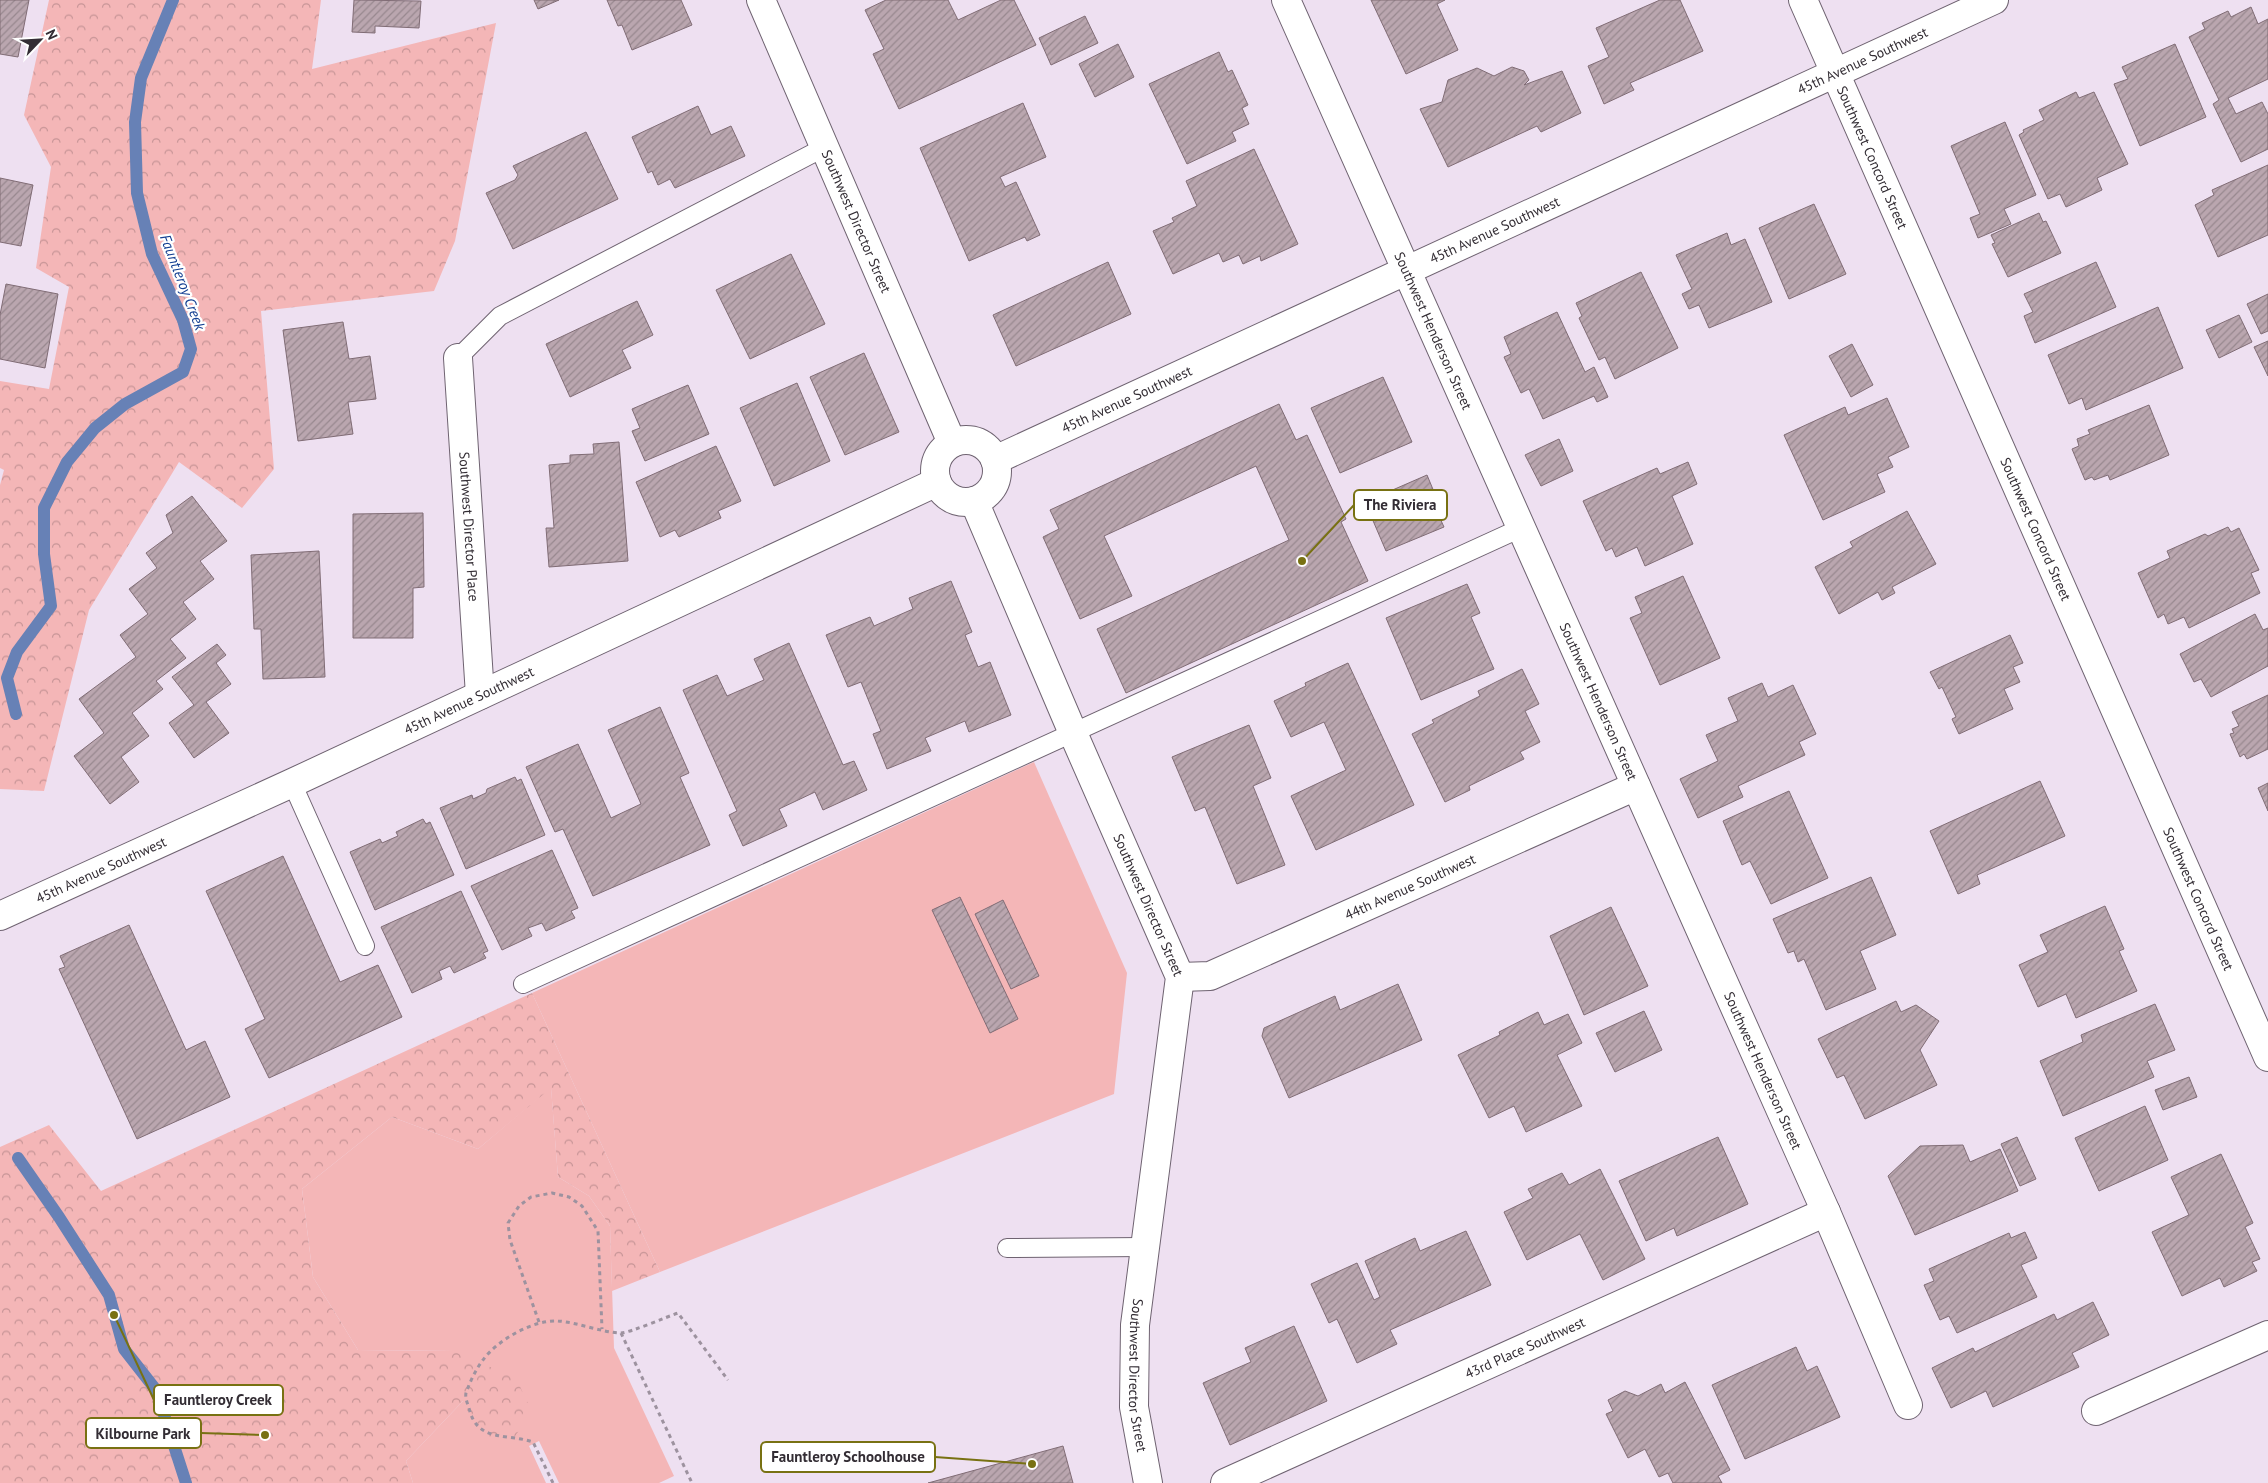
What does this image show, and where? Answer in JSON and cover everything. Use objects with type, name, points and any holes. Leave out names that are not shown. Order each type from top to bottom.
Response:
[{"type":"street","name":"Southwest Director Street","points":[[761,0],[952,443]]},
{"type":"street","name":"Southwest Henderson Street","points":[[1286,0],[1826,1212],[1908,1405]]},
{"type":"street","name":"Southwest Concord Street","points":[[1804,0],[2268,1057]]},
{"type":"street","name":"45th Avenue Southwest","points":[[995,460],[1994,0]]},
{"type":"street","name":"Southwest Director Place","points":[[458,358],[480,695]]},
{"type":"street","points":[[973,441],[990,451],[995,460],[998,469],[993,488],[986,496],[974,501],[958,501],[948,497],[938,482],[935,469],[938,459],[952,443],[973,441]]},
{"type":"street","name":"45th Avenue Southwest","points":[[0,916],[292,783],[938,482]]},
{"type":"street","name":"Southwest Director Street","points":[[974,501],[1180,977],[1135,1325],[1134,1407],[1148,1483]]},
{"type":"street","name":"44th Avenue Southwest","points":[[1180,977],[1210,976],[1636,786]]},
{"type":"street","name":"43rd Place Southwest","points":[[1225,1483],[1826,1212]]},
{"type":"street","points":[[2096,1411],[2268,1335]]},
{"type":"lane","points":[[458,358],[500,316],[825,147]]},
{"type":"lane","points":[[523,984],[1521,528]]},
{"type":"lane","points":[[292,783],[365,946]]},
{"type":"lane","points":[[1007,1248],[1144,1247]]},
{"type":"path","points":[[538,1322],[510,1240],[508,1223],[518,1206],[531,1197],[552,1194],[569,1196],[582,1206],[598,1231],[602,1329]]},
{"type":"path","points":[[553,1483],[533,1442],[521,1438],[487,1435],[476,1424],[470,1414],[465,1394],[484,1358],[505,1340],[538,1322],[557,1320],[622,1333],[678,1313],[728,1380]]},
{"type":"path","points":[[622,1333],[692,1483]]},
{"type":"green space","points":[[49,0],[321,0],[312,69],[496,23],[455,241],[434,291],[261,311],[274,469],[242,508],[179,462],[89,610],[44,791],[0,789],[0,485],[4,470],[0,468],[0,381],[49,389],[69,287],[36,268],[51,167],[24,115]]},
{"type":"green space","points":[[1034,762],[1127,973],[1114,1094],[660,1272],[532,993]]},
{"type":"green space","points":[[532,993],[660,1272],[612,1291],[610,1226],[589,1196],[558,1177],[551,1088],[478,1149],[392,1117],[302,1189],[313,1277],[358,1350],[453,1351],[516,1378],[532,1412],[513,1439],[479,1436],[463,1401],[406,1461],[413,1483],[0,1483],[0,1147],[49,1125],[101,1191]]},
{"type":"green space","points":[[551,1087],[558,1177],[589,1196],[610,1226],[614,1348],[674,1476],[659,1483],[559,1483],[539,1441],[529,1446],[546,1483],[413,1483],[406,1461],[463,1401],[453,1351],[358,1350],[313,1277],[302,1189],[392,1117],[478,1149]]},
{"type":"building","points":[[0,0],[29,0],[18,57],[0,54]]},
{"type":"building","points":[[354,0],[421,1],[419,28],[375,26],[375,33],[352,32]]},
{"type":"building","points":[[534,0],[559,0],[538,9]]},
{"type":"building","points":[[607,0],[681,0],[692,25],[632,50],[622,25],[618,26]]},
{"type":"building","points":[[886,0],[948,0],[958,20],[1001,0],[1014,0],[1036,45],[899,109],[873,54],[884,49],[865,10]]},
{"type":"building","points":[[1371,0],[1445,0],[1437,4],[1458,50],[1406,74]]},
{"type":"building","points":[[1660,0],[1680,0],[1703,51],[1630,83],[1634,90],[1604,104],[1588,66],[1609,57],[1596,28]]},
{"type":"building","points":[[2251,7],[2258,24],[2268,19],[2268,79],[2228,98],[2236,114],[2262,102],[2268,114],[2268,149],[2241,162],[2213,104],[2219,100],[2189,37],[2205,29],[2202,23],[2228,11],[2231,17]]},
{"type":"building","points":[[1085,16],[1098,43],[1051,65],[1039,38]]},
{"type":"building","points":[[1118,44],[1134,77],[1095,97],[1079,64]]},
{"type":"building","points":[[2175,44],[2206,117],[2140,146],[2114,84],[2128,79],[2122,67]]},
{"type":"building","points":[[1219,52],[1228,72],[1232,70],[1248,105],[1242,108],[1249,124],[1232,132],[1236,141],[1187,164],[1149,84]]},
{"type":"building","points":[[1512,67],[1524,71],[1529,80],[1524,85],[1562,71],[1581,113],[1541,132],[1537,126],[1448,167],[1420,109],[1442,102],[1448,80],[1477,68],[1494,76]]},
{"type":"building","points":[[2076,92],[2079,98],[2094,92],[2128,164],[2097,178],[2102,190],[2066,207],[2060,194],[2048,199],[2019,135],[2024,132],[2023,130],[2044,120],[2039,110]]},
{"type":"building","points":[[1023,103],[1046,157],[1000,177],[1005,187],[1016,182],[1040,235],[1027,241],[1025,237],[969,261],[920,148]]},
{"type":"building","points":[[698,106],[711,135],[731,126],[745,156],[675,188],[670,179],[658,185],[652,171],[648,173],[632,137]]},
{"type":"building","points":[[2005,122],[2036,195],[2004,209],[2011,224],[1978,238],[1970,218],[1980,214],[1951,146]]},
{"type":"building","points":[[586,132],[618,199],[513,249],[486,193],[515,180],[518,175],[513,166]]},
{"type":"building","points":[[1254,149],[1298,244],[1261,261],[1260,256],[1243,264],[1239,255],[1223,262],[1219,253],[1173,274],[1153,231],[1174,222],[1172,218],[1197,206],[1186,181]]},
{"type":"building","points":[[2268,165],[2268,235],[2218,257],[2195,205],[2214,195],[2212,190]]},
{"type":"building","points":[[0,178],[33,185],[21,246],[0,242]]},
{"type":"building","points":[[1814,204],[1846,274],[1789,299],[1759,228]]},
{"type":"building","points":[[2039,213],[2043,222],[2046,221],[2061,253],[2008,277],[1992,244],[1995,243],[1991,235]]},
{"type":"building","points":[[1727,233],[1731,245],[1745,239],[1772,302],[1709,328],[1699,305],[1689,309],[1682,294],[1692,289],[1676,255]]},
{"type":"building","points":[[791,254],[825,324],[750,359],[716,290]]},
{"type":"building","points":[[1108,262],[1131,314],[1016,366],[993,315]]},
{"type":"building","points":[[2096,262],[2116,307],[2035,343],[2024,316],[2033,312],[2024,294]]},
{"type":"building","points":[[1641,272],[1678,348],[1615,379],[1605,357],[1599,360],[1579,318],[1582,316],[1576,303]]},
{"type":"building","points":[[6,284],[58,294],[45,368],[0,359],[0,315]]},
{"type":"building","points":[[2268,294],[2268,331],[2261,334],[2247,304]]},
{"type":"building","points":[[637,301],[653,335],[622,350],[631,368],[570,397],[546,344]]},
{"type":"building","points":[[2158,307],[2183,368],[2086,410],[2082,398],[2069,404],[2048,355]]},
{"type":"building","points":[[1557,312],[1585,372],[1594,367],[1608,397],[1597,402],[1594,396],[1543,419],[1529,389],[1521,393],[1504,357],[1511,354],[1504,337]]},
{"type":"building","points":[[2239,315],[2252,342],[2219,358],[2206,330]]},
{"type":"building","points":[[343,322],[349,359],[370,356],[376,399],[348,402],[353,434],[298,441],[283,330]]},
{"type":"building","points":[[2268,341],[2268,376],[2254,347]]},
{"type":"building","points":[[1852,344],[1873,385],[1851,397],[1829,356]]},
{"type":"building","points":[[864,353],[899,432],[845,455],[810,377]]},
{"type":"building","points":[[1383,377],[1412,442],[1340,473],[1311,408]]},
{"type":"building","points":[[797,383],[830,461],[774,486],[740,408]]},
{"type":"building","points":[[688,385],[709,434],[645,461],[632,431],[640,428],[632,409]]},
{"type":"building","points":[[1887,398],[1909,447],[1888,457],[1893,467],[1877,474],[1885,492],[1823,520],[1784,435],[1845,407],[1848,415]]},
{"type":"building","points":[[1279,404],[1296,440],[1307,435],[1346,519],[1341,522],[1368,581],[1126,693],[1097,629],[1289,540],[1256,466],[1104,536],[1132,596],[1080,619],[1043,537],[1059,529],[1050,510]]},
{"type":"building","points":[[2149,405],[2169,455],[2110,480],[2108,475],[2094,480],[2092,477],[2085,480],[2072,449],[2079,446],[2077,439],[2090,434],[2088,430]]},
{"type":"building","points":[[1559,439],[1573,471],[1541,486],[1525,455]]},
{"type":"building","points":[[619,442],[628,561],[549,567],[546,528],[554,528],[549,465],[570,463],[570,455],[594,454],[593,444]]},
{"type":"building","points":[[716,446],[741,501],[718,511],[721,518],[679,537],[675,530],[660,537],[636,482]]},
{"type":"building","points":[[1688,462],[1697,484],[1672,496],[1693,544],[1645,566],[1637,547],[1616,557],[1612,548],[1606,551],[1583,501],[1657,468],[1660,474]]},
{"type":"building","points":[[1427,475],[1442,511],[1438,514],[1444,527],[1386,551],[1365,502]]},
{"type":"building","points":[[192,496],[227,541],[200,561],[214,579],[183,602],[196,619],[170,639],[186,658],[156,681],[163,689],[132,713],[149,736],[121,757],[139,782],[110,804],[74,756],[104,733],[79,699],[136,657],[120,635],[148,614],[129,589],[157,568],[146,553],[173,533],[166,515]]},
{"type":"building","points":[[1907,511],[1936,564],[1892,587],[1895,593],[1882,600],[1878,592],[1839,614],[1815,567],[1853,547],[1850,542]]},
{"type":"building","points":[[423,513],[424,587],[413,588],[413,638],[353,638],[353,514]]},
{"type":"building","points":[[2228,527],[2231,532],[2239,528],[2259,570],[2251,573],[2260,593],[2189,628],[2184,617],[2168,624],[2164,614],[2158,618],[2138,573],[2170,558],[2167,551],[2205,534],[2208,536]]},
{"type":"building","points":[[319,551],[325,677],[263,679],[261,629],[254,629],[251,555]]},
{"type":"building","points":[[1683,576],[1720,658],[1660,685],[1630,618],[1642,613],[1635,597]]},
{"type":"building","points":[[951,581],[972,632],[965,635],[978,667],[990,662],[1011,715],[969,732],[965,721],[925,738],[931,751],[887,769],[873,734],[881,731],[861,682],[848,687],[826,635],[870,617],[874,626],[913,609],[909,598]]},
{"type":"building","points":[[1467,584],[1480,613],[1471,617],[1494,669],[1421,700],[1386,618]]},
{"type":"building","points":[[2255,614],[2263,630],[2268,628],[2268,666],[2211,697],[2201,679],[2194,682],[2180,654]]},
{"type":"building","points":[[2010,635],[2023,663],[2013,667],[2020,682],[2004,689],[2013,709],[1959,734],[1952,719],[1956,717],[1942,687],[1939,689],[1930,672]]},
{"type":"building","points":[[789,643],[843,765],[854,761],[867,790],[823,810],[815,792],[779,809],[787,826],[743,846],[729,815],[737,811],[683,690],[717,675],[727,696],[764,680],[754,659]]},
{"type":"building","points":[[217,644],[226,655],[216,663],[231,684],[206,702],[229,733],[194,758],[169,723],[194,705],[172,677]]},
{"type":"building","points":[[1348,663],[1414,805],[1316,850],[1291,796],[1346,770],[1324,722],[1291,737],[1274,701],[1306,686],[1305,683]]},
{"type":"building","points":[[1522,669],[1539,704],[1525,711],[1540,742],[1520,752],[1524,759],[1469,786],[1470,790],[1445,802],[1412,734],[1434,723],[1432,720],[1480,696],[1478,691]]},
{"type":"building","points":[[1762,683],[1768,697],[1793,685],[1816,734],[1799,742],[1805,755],[1738,786],[1743,797],[1698,818],[1680,779],[1718,761],[1706,735],[1738,721],[1728,698]]},
{"type":"building","points":[[2268,695],[2268,749],[2247,759],[2244,754],[2240,757],[2230,734],[2234,733],[2232,729],[2239,726],[2232,712]]},
{"type":"building","points":[[660,707],[689,773],[680,777],[710,845],[593,896],[563,829],[555,832],[526,767],[578,744],[611,818],[641,804],[608,730]]},
{"type":"building","points":[[1249,725],[1271,778],[1253,786],[1285,865],[1237,884],[1205,807],[1195,811],[1172,757]]},
{"type":"building","points":[[515,777],[517,781],[521,779],[545,835],[466,869],[440,808],[472,795],[473,799],[486,793],[487,789]]},
{"type":"building","points":[[2040,781],[2065,836],[1977,875],[1980,884],[1958,894],[1930,831]]},
{"type":"building","points":[[2268,783],[2268,811],[2258,788]]},
{"type":"building","points":[[1789,791],[1828,878],[1771,904],[1750,861],[1742,865],[1723,821]]},
{"type":"building","points":[[423,819],[426,824],[430,822],[454,875],[375,910],[350,852],[380,839],[382,843],[398,836],[396,832]]},
{"type":"building","points":[[552,850],[578,908],[571,911],[575,918],[546,931],[542,923],[528,928],[532,936],[502,950],[471,886]]},
{"type":"building","points":[[283,856],[340,982],[378,965],[402,1017],[269,1078],[245,1029],[265,1019],[206,891]]},
{"type":"building","points":[[1871,877],[1896,935],[1860,951],[1876,989],[1826,1010],[1804,959],[1798,962],[1794,951],[1788,953],[1773,919]]},
{"type":"building","points":[[461,891],[488,951],[483,953],[486,958],[454,973],[450,966],[439,971],[442,979],[412,993],[381,927]]},
{"type":"building","points":[[960,897],[1018,1019],[990,1033],[932,910]]},
{"type":"building","points":[[1003,900],[1039,976],[1011,989],[975,914]]},
{"type":"building","points":[[2105,906],[2124,949],[2119,951],[2137,991],[2076,1018],[2066,994],[2038,1007],[2019,965],[2048,952],[2040,935]]},
{"type":"building","points":[[1611,907],[1648,986],[1584,1015],[1550,936]]},
{"type":"building","points":[[129,925],[186,1050],[205,1041],[230,1097],[137,1139],[59,969],[65,967],[60,956]]},
{"type":"building","points":[[1398,984],[1422,1040],[1289,1098],[1262,1036],[1264,1028],[1335,996],[1340,1010]]},
{"type":"building","points":[[1896,1001],[1901,1012],[1916,1005],[1939,1021],[1920,1050],[1937,1085],[1865,1119],[1844,1075],[1837,1078],[1818,1039]]},
{"type":"building","points":[[2155,1004],[2175,1050],[2147,1061],[2154,1077],[2063,1116],[2040,1061],[2083,1042],[2081,1035]]},
{"type":"building","points":[[1644,1011],[1662,1050],[1615,1072],[1596,1033]]},
{"type":"building","points":[[1538,1012],[1544,1025],[1568,1014],[1582,1043],[1557,1055],[1582,1106],[1526,1132],[1514,1106],[1489,1118],[1458,1055],[1500,1035],[1499,1032]]},
{"type":"building","points":[[2189,1077],[2197,1097],[2163,1110],[2155,1090]]},
{"type":"building","points":[[2145,1106],[2168,1160],[2099,1191],[2075,1138]]},
{"type":"building","points":[[1718,1137],[1748,1204],[1677,1236],[1674,1228],[1646,1241],[1619,1181]]},
{"type":"building","points":[[2017,1137],[2036,1179],[2020,1186],[2001,1144]]},
{"type":"building","points":[[1963,1145],[1970,1162],[2000,1149],[2018,1191],[1915,1235],[1888,1176],[1920,1146]]},
{"type":"building","points":[[2221,1154],[2253,1223],[2245,1227],[2260,1259],[2252,1262],[2257,1271],[2224,1287],[2220,1278],[2182,1296],[2152,1232],[2189,1215],[2171,1177]]},
{"type":"building","points":[[1600,1169],[1645,1259],[1603,1280],[1580,1234],[1527,1260],[1504,1212],[1533,1198],[1528,1189],[1562,1173],[1569,1185]]},
{"type":"building","points":[[1466,1231],[1491,1285],[1390,1330],[1397,1344],[1357,1363],[1337,1319],[1329,1323],[1311,1284],[1357,1263],[1374,1300],[1380,1297],[1365,1261],[1415,1238],[1420,1251]]},
{"type":"building","points":[[2025,1232],[2037,1258],[2021,1265],[2037,1297],[1957,1333],[1949,1316],[1940,1320],[1924,1285],[1934,1281],[1929,1269],[2009,1233],[2011,1238]]},
{"type":"building","points":[[2093,1302],[2109,1335],[2072,1353],[2079,1367],[1993,1407],[1986,1391],[1951,1408],[1932,1368],[1973,1348],[1975,1352],[2054,1314],[2057,1320]]},
{"type":"building","points":[[1294,1326],[1327,1401],[1230,1445],[1203,1383],[1251,1362],[1245,1348]]},
{"type":"building","points":[[1796,1347],[1807,1371],[1817,1366],[1840,1417],[1745,1459],[1712,1385]]},
{"type":"building","points":[[1685,1382],[1730,1470],[1718,1476],[1722,1483],[1673,1483],[1668,1473],[1659,1477],[1645,1449],[1628,1458],[1606,1414],[1613,1411],[1608,1400],[1625,1391],[1638,1396],[1661,1384],[1665,1393]]},
{"type":"building","points":[[1063,1446],[1073,1483],[928,1483]]},
{"type":"waterway","name":"Fauntleroy Creek","points":[[16,714],[7,678],[17,652],[51,606],[44,554],[44,508],[67,462],[95,428],[125,404],[183,372],[191,349],[183,320],[152,254],[137,193],[135,122],[141,78],[173,0]]},
{"type":"waterway","name":"Fauntleroy Creek","points":[[18,1158],[59,1217],[109,1295],[124,1349],[156,1390],[186,1483]]},
{"type":"place","name":"The Riviera","points":[[1302,561]]},
{"type":"place","name":"Fauntleroy Creek","points":[[114,1315]]},
{"type":"place","name":"Kilbourne Park","points":[[265,1435]]},
{"type":"place","name":"Fauntleroy Schoolhouse","points":[[1032,1464]]}]
